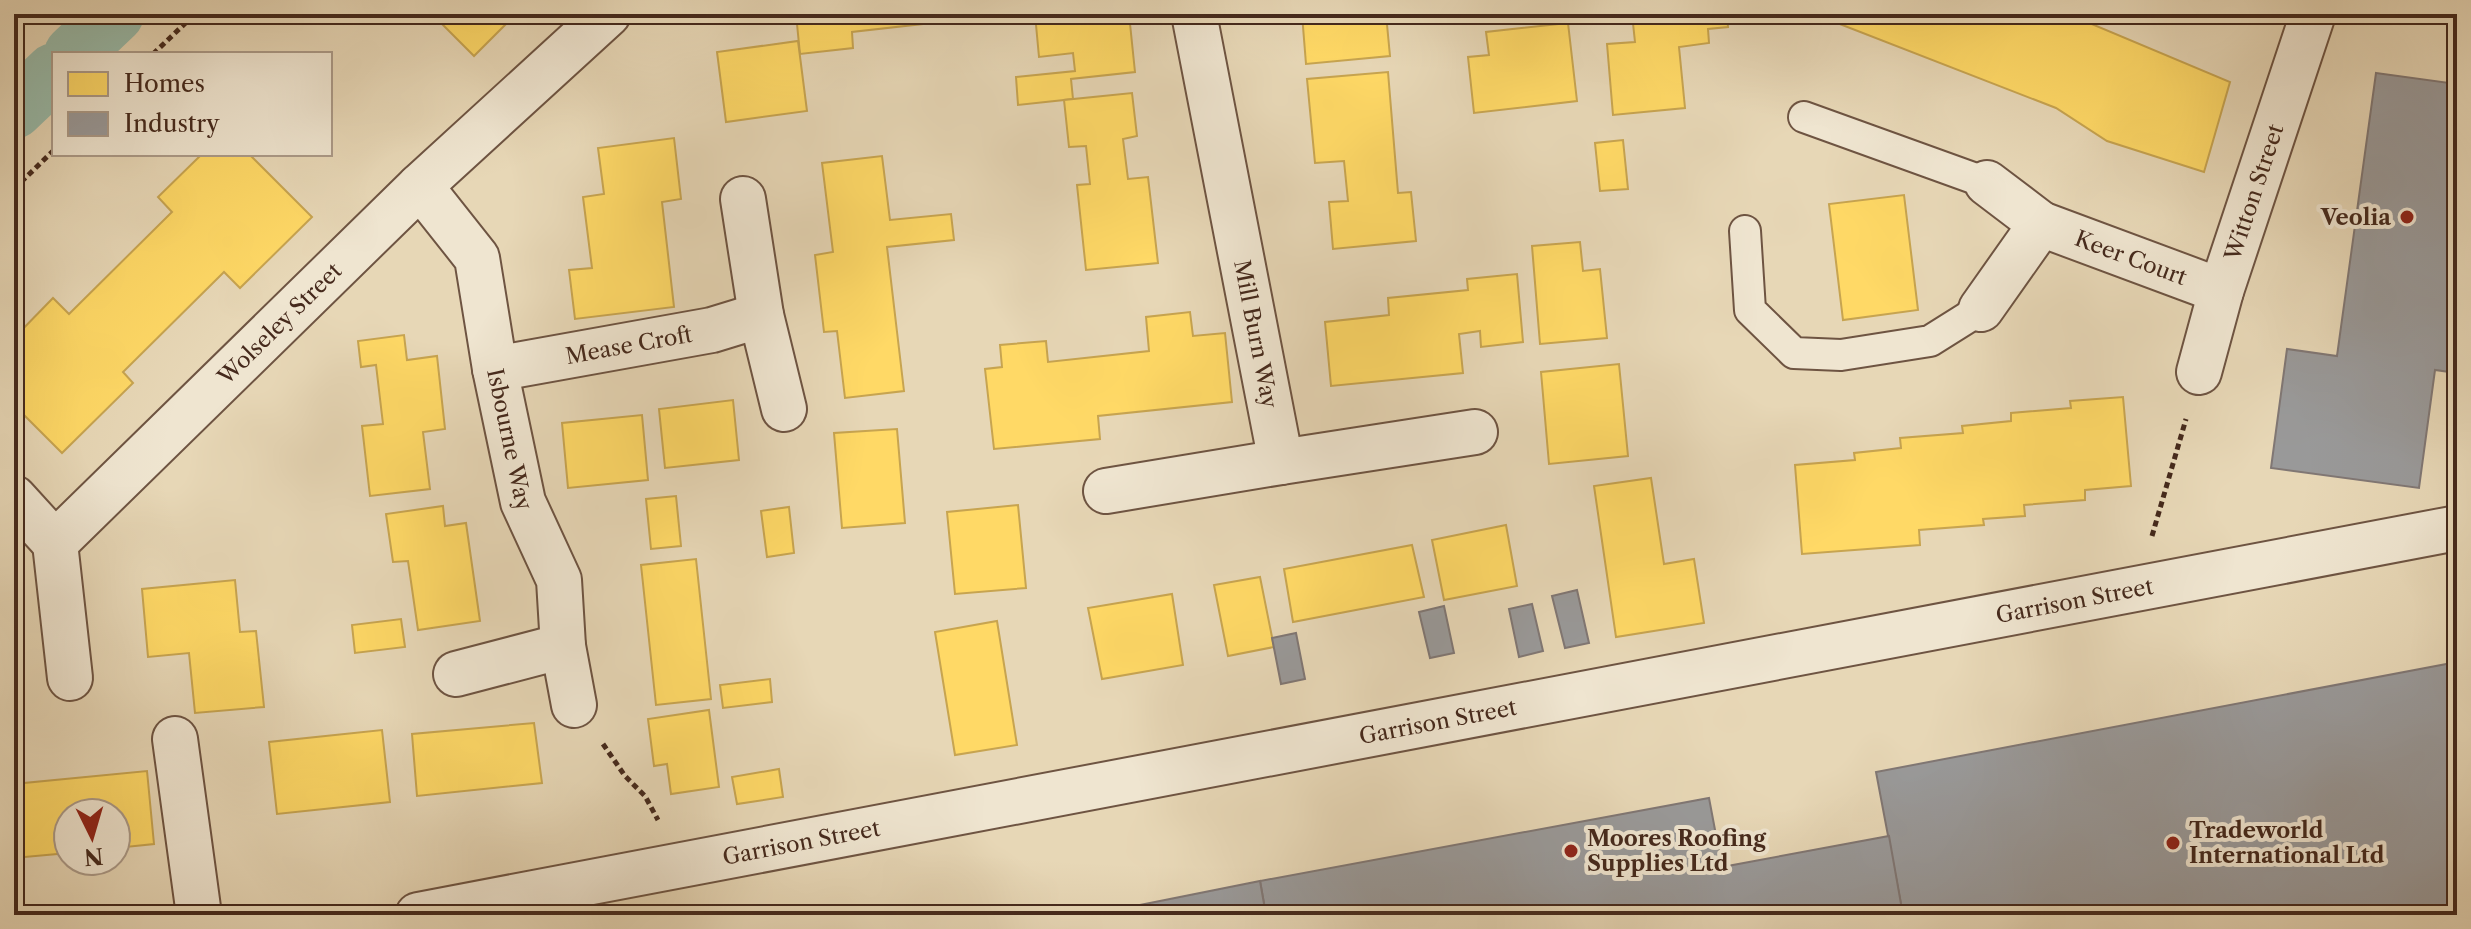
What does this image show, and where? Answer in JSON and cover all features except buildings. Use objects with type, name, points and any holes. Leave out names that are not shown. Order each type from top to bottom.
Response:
[{"type":"street","name":"Wolseley Street","points":[[55,543],[420,186],[608,14]]},
{"type":"street","name":"Mill Burn Way","points":[[1194,14],[1281,462]]},
{"type":"street","name":"Witton Street","points":[[2199,372],[2221,291],[2313,14]]},
{"type":"street","name":"Keer Court","points":[[1987,183],[2041,224],[2221,291]]},
{"type":"street","name":"Isbourne Way","points":[[420,186],[477,258],[495,369],[523,502],[559,580],[563,646],[574,705]]},
{"type":"street","points":[[743,199],[761,315],[784,409]]},
{"type":"street","points":[[1981,309],[2041,224]]},
{"type":"street","name":"Mease Croft","points":[[495,369],[712,330],[761,315]]},
{"type":"street","points":[[1106,491],[1475,432]]},
{"type":"street","points":[[14,498],[55,543],[70,678]]},
{"type":"street","name":"Garrison Street","points":[[418,915],[549,903],[673,867],[2457,528]]},
{"type":"street","points":[[456,674],[563,646]]},
{"type":"street","points":[[175,739],[199,915]]},
{"type":"lane","points":[[1804,117],[1987,183]]},
{"type":"lane","points":[[1745,231],[1750,310],[1794,353],[1841,355],[1930,341],[1981,309]]},
{"type":"path","points":[[155,52],[195,14]]},
{"type":"path","points":[[14,189],[52,152]]},
{"type":"path","points":[[2137,589],[2199,372]]},
{"type":"path","points":[[574,705],[625,776],[645,796],[663,828],[673,867]]},
{"type":"waterway","points":[[75,52],[115,14]]},
{"type":"waterway","points":[[14,110],[52,74]]},
{"type":"place","name":"Veolia","points":[[2407,217]]},
{"type":"place","name":"Tradeworld International Ltd","points":[[2173,843]]},
{"type":"place","name":"Moores Roofing Supplies Ltd","points":[[1571,851]]}]
